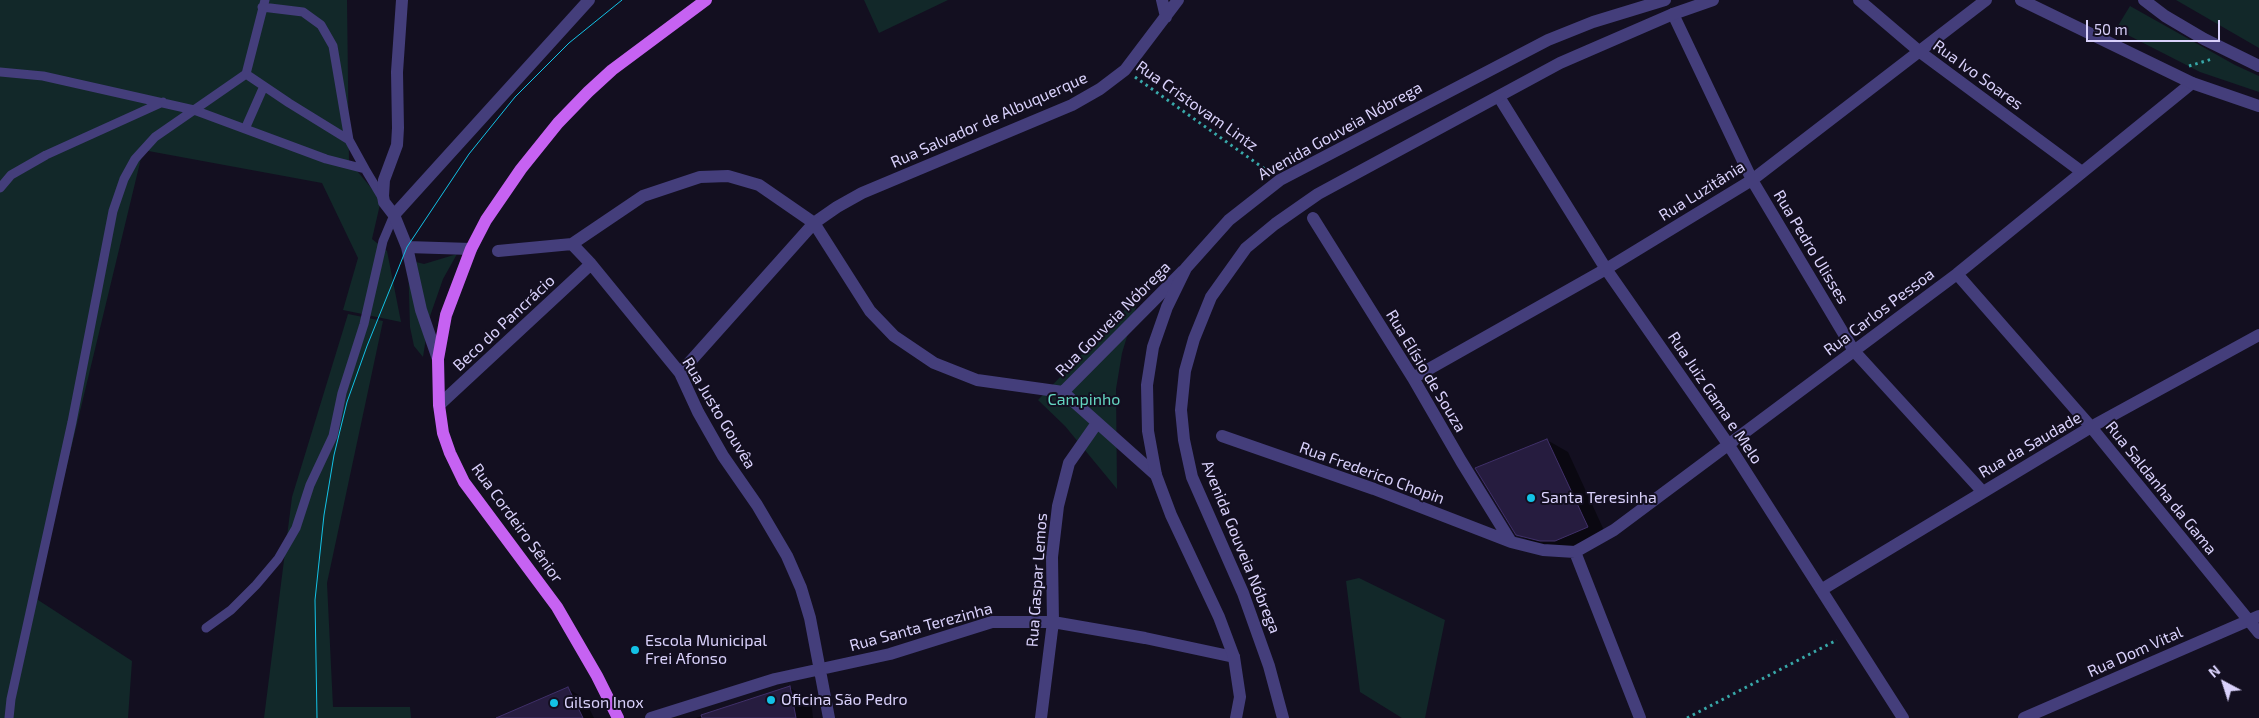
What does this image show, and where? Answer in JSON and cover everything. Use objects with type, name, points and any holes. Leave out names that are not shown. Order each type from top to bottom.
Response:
[{"type":"main road","name":"Rua Cordeiro Sênior","points":[[618,718],[597,676],[557,607],[464,482],[443,433],[439,405],[438,359],[446,315],[470,248],[486,220],[522,169],[558,123],[588,92],[612,70],[706,0]]},
{"type":"street","points":[[402,0],[397,72],[397,145],[383,189],[384,202],[394,215],[407,247],[420,310],[438,359]]},
{"type":"street","points":[[394,215],[590,0]]},
{"type":"street","points":[[1162,0],[1166,17]]},
{"type":"street","name":"Rua Salvador de Albuquerque","points":[[680,373],[814,223],[837,206],[862,193],[1072,106],[1100,89],[1125,70],[1178,0]]},
{"type":"street","name":"Avenida Gouveia Nóbrega","points":[[1236,718],[1240,697],[1234,657],[1219,617],[1171,514],[1156,475],[1148,431],[1147,385],[1153,347],[1167,307],[1186,268],[1229,220],[1280,180],[1548,40],[1593,22],[1665,0]]},
{"type":"street","points":[[1499,97],[1560,63],[1673,14],[1713,0]]},
{"type":"street","name":"Rua Ivo Soares","points":[[1859,0],[1920,52],[2082,172]]},
{"type":"street","name":"Rua Luzitânia","points":[[1413,378],[1606,269],[1752,180],[1986,0]]},
{"type":"street","points":[[2020,0],[2192,83],[2259,106]]},
{"type":"street","points":[[2144,0],[2165,16],[2259,66]]},
{"type":"street","name":"Rua Pedro Ulisses","points":[[1673,14],[1752,180],[1854,352],[1982,491]]},
{"type":"street","name":"Rua Carlos Pessoa","points":[[1575,552],[1614,530],[1957,274],[2192,83]]},
{"type":"street","name":"Avenida Gouveia Nóbrega","points":[[1283,718],[1269,666],[1243,593],[1192,477],[1184,440],[1181,410],[1185,371],[1194,339],[1211,297],[1226,274],[1246,248],[1274,224],[1318,194],[1499,97]]},
{"type":"street","name":"Rua Juiz Gama e Melo","points":[[1499,97],[1606,269],[1728,444],[1903,718]]},
{"type":"street","points":[[498,251],[572,244],[643,196],[700,177],[728,176],[759,185],[814,223],[870,311],[894,336],[934,363],[977,380],[1063,392],[1156,475]]},
{"type":"street","name":"Rua Elísio de Souza","points":[[1313,218],[1413,378],[1511,542]]},
{"type":"street","name":"Rua Justo Gouvêa","points":[[572,244],[591,264],[680,373],[698,412],[723,456],[787,556],[804,596],[821,668],[828,718]]},
{"type":"street","points":[[407,247],[470,248]]},
{"type":"street","name":"Beco do Pancrácio","points":[[439,405],[591,264]]},
{"type":"street","name":"Rua Gouveia Nóbrega","points":[[1063,392],[1186,268]]},
{"type":"street","name":"Rua Saldanha da Gama","points":[[1957,274],[2254,618],[2259,633]]},
{"type":"street","name":"Rua da Saudade","points":[[1821,590],[1982,491],[2259,335]]},
{"type":"street","name":"Rua Gaspar Lemos","points":[[1041,718],[1053,622],[1052,557],[1058,506],[1069,464],[1097,423]]},
{"type":"street","name":"Rua Frederico Chopin","points":[[1222,436],[1374,489],[1511,542],[1543,550],[1575,552]]},
{"type":"street","points":[[1575,552],[1640,718]]},
{"type":"street","name":"Rua Dom Vital","points":[[2024,718],[2254,618]]},
{"type":"street","name":"Rua Santa Terezinha","points":[[651,718],[726,693],[821,668],[898,652],[992,622],[1053,622],[1234,657]]},
{"type":"lane","points":[[9,718],[11,699],[64,460],[113,211],[124,179],[135,159],[154,137],[246,74],[264,4],[302,12],[321,25],[333,46],[349,140],[384,202]]},
{"type":"lane","points":[[0,72],[43,76],[194,110],[326,159],[365,169]]},
{"type":"lane","points":[[246,74],[349,140]]},
{"type":"lane","points":[[245,129],[264,86]]},
{"type":"lane","points":[[0,188],[11,175],[46,155],[163,102]]},
{"type":"lane","points":[[206,628],[231,610],[262,578],[278,559],[296,528],[310,485],[333,436],[342,393],[364,324],[383,240],[394,215]]},
{"type":"path","points":[[2170,72],[2232,53]]},
{"type":"path","name":"Rua Cristovam Lintz","points":[[1125,70],[1280,180]]},
{"type":"path","points":[[1687,718],[1849,634]]},
{"type":"green space","points":[[0,0],[347,0],[349,161],[381,200],[372,239],[387,251],[401,322],[343,310],[358,258],[322,183],[143,150],[35,598],[132,661],[128,718],[0,718]]},
{"type":"green space","points":[[864,0],[948,0],[879,33]]},
{"type":"green space","points":[[2176,0],[2259,0],[2259,48]]},
{"type":"green space","points":[[2130,6],[2235,65],[2259,76],[2259,92],[2200,72],[2116,29]]},
{"type":"green space","points":[[457,254],[443,279],[429,319],[423,357],[414,346],[410,327],[408,260],[424,264]]},
{"type":"green space","name":"Campinho","points":[[1140,294],[1122,353],[1116,389],[1117,489],[1065,426],[1038,400]]},
{"type":"green space","points":[[348,314],[383,321],[327,583],[333,707],[410,707],[411,718],[264,718],[292,497]]},
{"type":"green space","points":[[1359,578],[1445,620],[1425,718],[1402,718],[1360,692],[1346,581]]},
{"type":"building","name":"Santa Teresinha","points":[[1547,439],[1588,527],[1555,541],[1540,541],[1516,535],[1475,468]]},
{"type":"building","name":"Oficina São Pedro","points":[[790,686],[796,718],[702,718],[701,715]]},
{"type":"building","name":"Gilson Inox","points":[[568,687],[583,718],[496,718]]},
{"type":"tram line","points":[[317,718],[315,600],[324,515],[334,455],[347,402],[367,346],[407,247],[469,154],[515,97],[569,43],[622,0]]},
{"type":"place","name":"Santa Teresinha","points":[[1531,498]]},
{"type":"place","name":"Escola Municipal Frei Afonso","points":[[635,650]]},
{"type":"place","name":"Oficina São Pedro","points":[[771,700]]},
{"type":"place","name":"Gilson Inox","points":[[554,703]]}]
